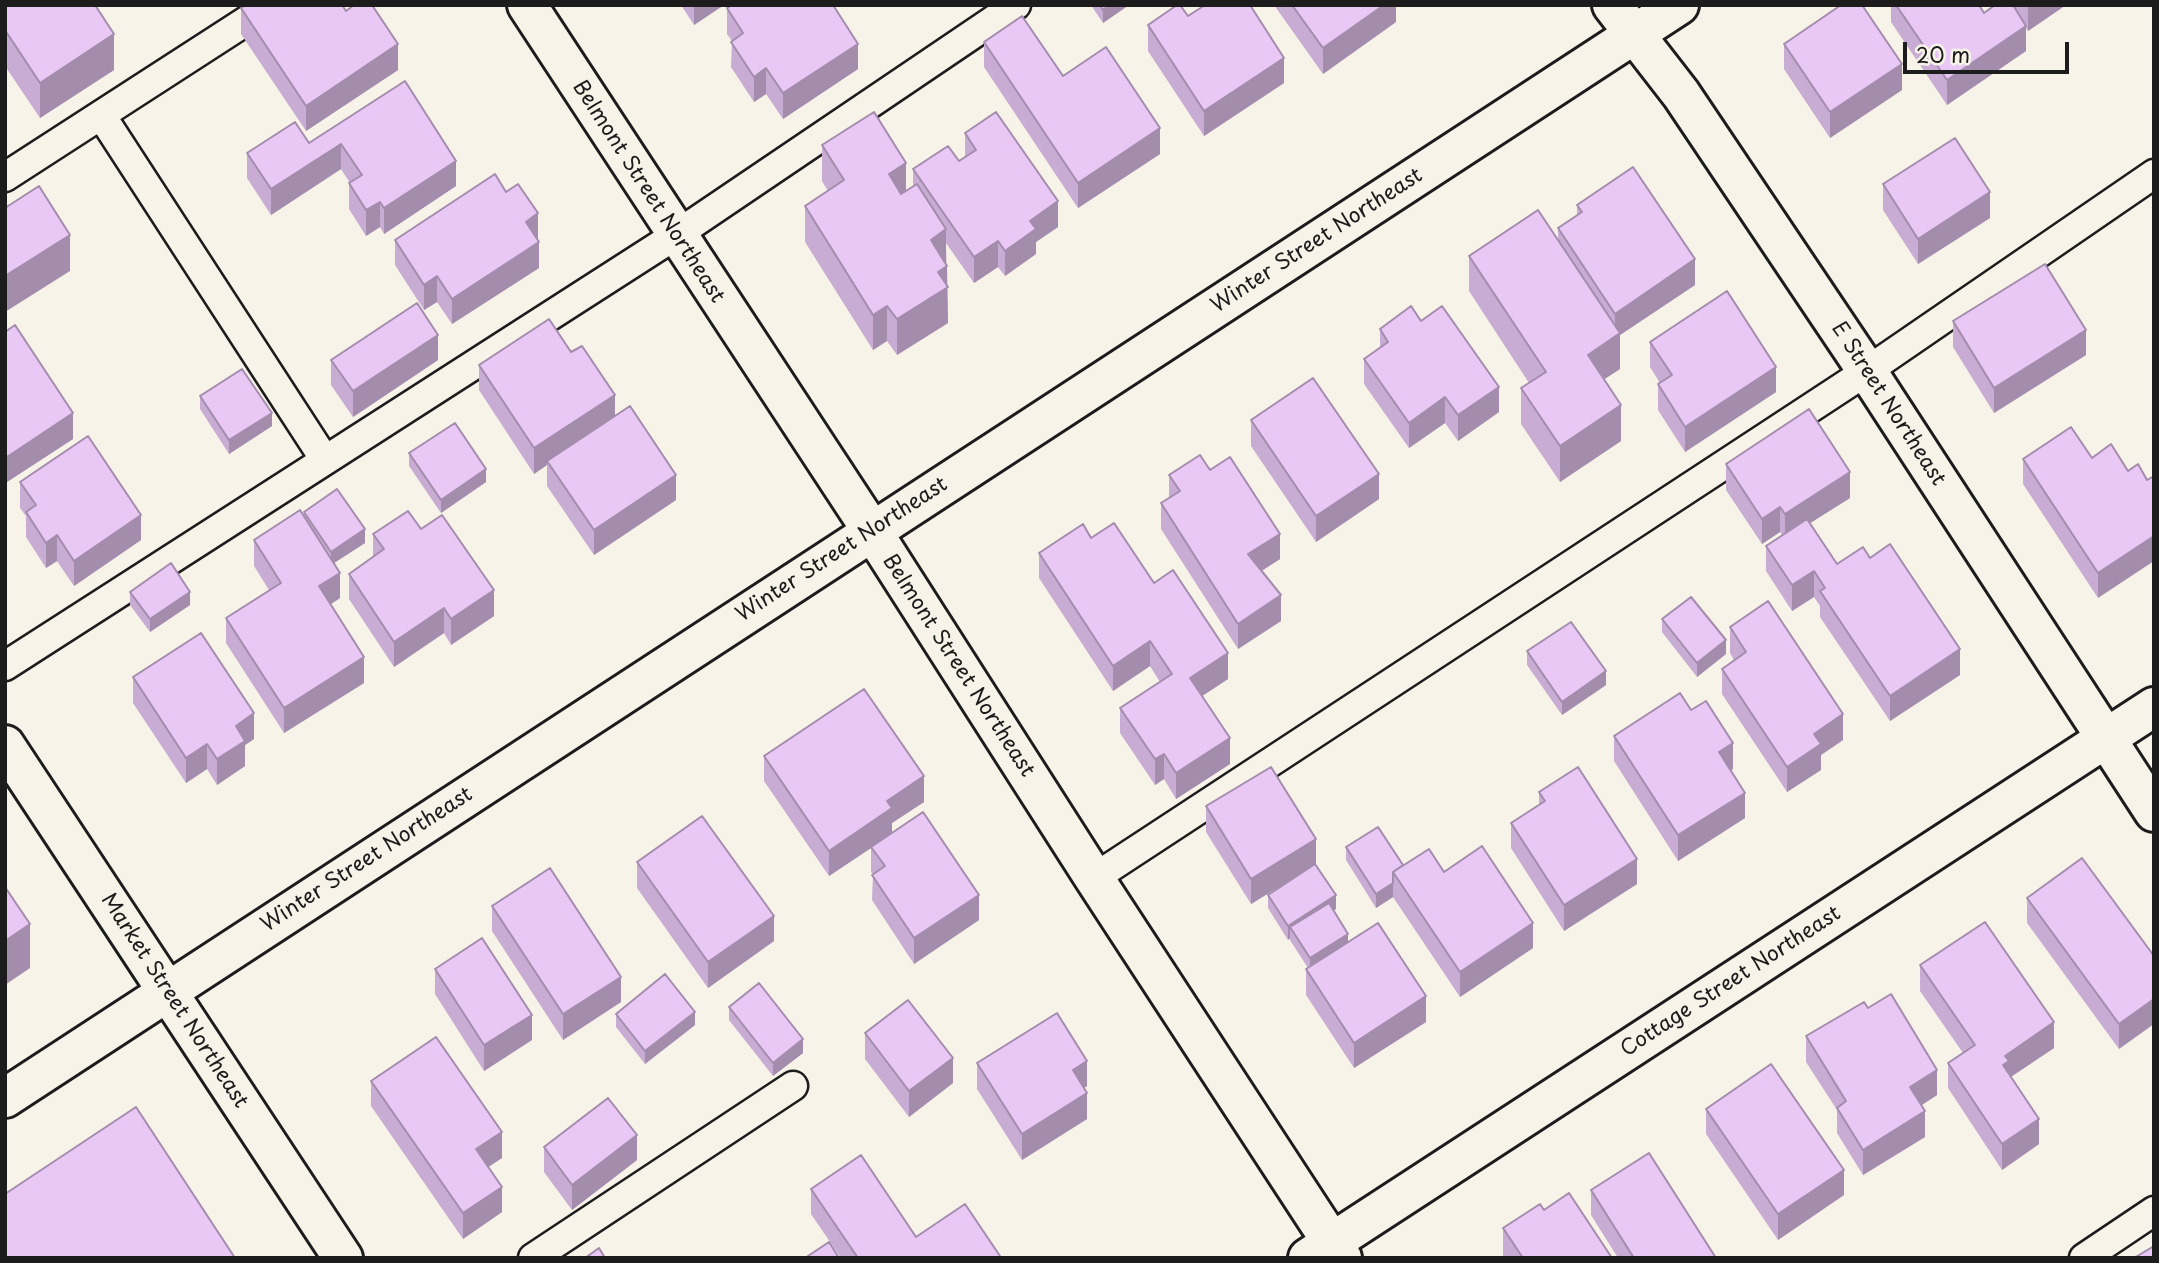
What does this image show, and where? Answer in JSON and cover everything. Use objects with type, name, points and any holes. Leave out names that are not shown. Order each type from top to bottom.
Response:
[{"type":"street","name":"Belmont Street Northeast","points":[[527,5],[872,531],[1094,878],[1328,1253]]},
{"type":"street","name":"E Street Northeast","points":[[1612,5],[1681,94],[1867,371],[2154,812]]},
{"type":"street","name":"Winter Street Northeast","points":[[5,1098],[1679,5]]},
{"type":"street","name":"Cottage Street Northeast","points":[[1328,1253],[2154,707]]},
{"type":"street","name":"Market Street Northeast","points":[[9,759],[168,990],[343,1258]]},
{"type":"lane","points":[[5,177],[271,5]]},
{"type":"lane","points":[[5,666],[676,235],[1016,5]]},
{"type":"lane","points":[[101,115],[325,460]]},
{"type":"lane","points":[[1094,878],[1867,371],[2154,174]]},
{"type":"lane","points":[[533,1258],[793,1086]]},
{"type":"lane","points":[[2084,1258],[2154,1211]]},
{"type":"building","points":[[5,5],[95,5],[114,34],[40,83],[5,30]]},
{"type":"building","points":[[246,5],[342,5],[346,11],[354,5],[372,5],[398,44],[306,106],[241,8]]},
{"type":"building","points":[[732,5],[833,5],[858,44],[783,93],[766,68],[754,77],[731,42],[743,33],[727,8]]},
{"type":"building","points":[[1180,5],[1188,16],[1205,5],[1250,5],[1284,58],[1204,111],[1148,25]]},
{"type":"building","points":[[1292,5],[1384,5],[1323,48]]},
{"type":"building","points":[[1841,5],[1862,5],[1902,64],[1830,112],[1784,44]]},
{"type":"building","points":[[1896,5],[1979,5],[1984,13],[1995,5],[2013,5],[2026,26],[1947,80]]},
{"type":"building","points":[[1022,16],[1063,76],[1106,47],[1160,128],[1078,183],[984,42]]},
{"type":"building","points":[[405,81],[456,161],[384,208],[380,202],[366,210],[349,183],[362,175],[341,144],[271,189],[247,153],[295,122],[309,143]]},
{"type":"building","points":[[874,112],[906,163],[889,174],[901,194],[917,184],[946,229],[931,240],[947,266],[938,272],[948,287],[897,319],[887,306],[873,315],[805,206],[844,180],[822,145]]},
{"type":"building","points":[[996,112],[1058,201],[1030,221],[1036,229],[1005,251],[998,241],[974,257],[913,169],[948,146],[959,161],[976,150],[965,133]]},
{"type":"building","points":[[1955,138],[1990,192],[1918,239],[1883,184]]},
{"type":"building","points":[[1633,167],[1695,259],[1615,314],[1558,228],[1582,212],[1577,205]]},
{"type":"building","points":[[495,174],[506,192],[518,184],[538,213],[526,222],[539,242],[452,299],[437,276],[424,285],[395,240]]},
{"type":"building","points":[[39,186],[70,235],[5,276],[5,208]]},
{"type":"building","points":[[1538,210],[1620,333],[1588,355],[1621,405],[1560,446],[1521,388],[1546,372],[1469,256]]},
{"type":"building","points":[[2045,264],[2086,330],[1994,388],[1953,321]]},
{"type":"building","points":[[1727,291],[1776,367],[1685,427],[1658,384],[1672,375],[1650,342]]},
{"type":"building","points":[[417,303],[438,335],[353,391],[331,360]]},
{"type":"building","points":[[1411,306],[1421,321],[1442,306],[1499,387],[1458,415],[1445,397],[1409,423],[1364,359],[1388,342],[1380,329]]},
{"type":"building","points":[[549,319],[571,352],[582,346],[615,395],[534,448],[479,365]]},
{"type":"building","points":[[15,325],[73,413],[7,457],[5,332]]},
{"type":"building","points":[[242,369],[272,413],[229,440],[200,396]]},
{"type":"building","points":[[1313,378],[1379,474],[1316,516],[1251,420]]},
{"type":"building","points":[[630,406],[676,475],[594,530],[547,461]]},
{"type":"building","points":[[1809,409],[1850,472],[1785,514],[1780,507],[1762,519],[1726,464]]},
{"type":"building","points":[[455,423],[486,469],[441,500],[409,453]]},
{"type":"building","points":[[2071,427],[2092,458],[2111,444],[2128,471],[2138,464],[2147,480],[2154,476],[2154,536],[2098,573],[2023,459]]},
{"type":"building","points":[[88,436],[141,515],[74,561],[57,535],[46,543],[26,512],[36,505],[20,482]]},
{"type":"building","points":[[1200,455],[1210,470],[1230,457],[1280,534],[1248,554],[1281,595],[1238,624],[1161,503],[1180,491],[1169,475]]},
{"type":"building","points":[[337,489],[365,529],[331,552],[304,512]]},
{"type":"building","points":[[300,510],[340,573],[319,586],[364,657],[284,708],[226,618],[281,583],[254,540]]},
{"type":"building","points":[[408,511],[421,529],[442,515],[494,590],[451,619],[444,608],[394,642],[349,574],[384,549],[373,534]]},
{"type":"building","points":[[1807,519],[1837,564],[1863,547],[1870,558],[1890,544],[1960,649],[1890,696],[1820,591],[1825,588],[1814,571],[1792,585],[1766,546]]},
{"type":"building","points":[[1114,523],[1154,583],[1173,570],[1228,653],[1190,678],[1230,738],[1176,773],[1164,754],[1155,759],[1120,708],[1172,674],[1150,641],[1113,666],[1039,553],[1083,524],[1091,538]]},
{"type":"building","points":[[171,563],[190,592],[150,619],[130,592]]},
{"type":"building","points":[[1691,597],[1726,640],[1697,663],[1662,619]]},
{"type":"building","points":[[1768,601],[1843,714],[1814,734],[1821,744],[1787,767],[1722,669],[1746,652],[1730,627]]},
{"type":"building","points":[[1571,622],[1606,671],[1562,702],[1527,651]]},
{"type":"building","points":[[201,633],[254,713],[236,726],[245,741],[217,759],[207,744],[186,758],[133,677]]},
{"type":"building","points":[[864,689],[924,776],[887,801],[892,808],[829,851],[764,756]]},
{"type":"building","points":[[1680,693],[1691,710],[1706,701],[1733,743],[1719,752],[1745,793],[1678,835],[1614,736]]},
{"type":"building","points":[[1271,767],[1316,839],[1251,879],[1206,806]]},
{"type":"building","points":[[1578,767],[1637,859],[1564,905],[1511,823],[1545,801],[1539,792]]},
{"type":"building","points":[[923,812],[979,895],[914,938],[872,875],[885,866],[871,847]]},
{"type":"building","points":[[702,816],[774,916],[708,962],[637,862]]},
{"type":"building","points":[[1378,827],[1403,865],[1393,872],[1393,883],[1376,894],[1346,847]]},
{"type":"building","points":[[1482,846],[1533,923],[1460,972],[1393,872],[1429,849],[1444,872]]},
{"type":"building","points":[[2082,858],[2154,956],[2154,999],[2119,1024],[2027,898]]},
{"type":"building","points":[[1315,864],[1336,895],[1288,926],[1268,895]]},
{"type":"building","points":[[550,868],[621,977],[563,1014],[492,906]]},
{"type":"building","points":[[5,887],[30,924],[5,941]]},
{"type":"building","points":[[1329,903],[1348,934],[1310,958],[1290,927]]},
{"type":"building","points":[[1985,922],[2054,1022],[2005,1056],[2009,1061],[2003,1065],[2039,1119],[2002,1144],[1948,1063],[1975,1045],[1920,965]]},
{"type":"building","points":[[1378,923],[1426,996],[1354,1043],[1306,969]]},
{"type":"building","points":[[482,938],[532,1015],[484,1045],[435,969]]},
{"type":"building","points":[[665,974],[695,1012],[645,1051],[616,1014]]},
{"type":"building","points":[[759,983],[803,1039],[773,1063],[729,1007]]},
{"type":"building","points":[[1891,994],[1937,1070],[1910,1087],[1925,1111],[1863,1150],[1837,1108],[1846,1101],[1806,1036],[1864,1002],[1868,1008]]},
{"type":"building","points":[[908,1000],[953,1058],[909,1091],[865,1033]]},
{"type":"building","points":[[1057,1013],[1087,1061],[1073,1070],[1087,1093],[1022,1134],[977,1063]]},
{"type":"building","points":[[436,1037],[502,1132],[476,1149],[502,1187],[463,1213],[371,1081]]},
{"type":"building","points":[[1771,1064],[1844,1170],[1778,1214],[1706,1109]]},
{"type":"building","points":[[608,1098],[637,1135],[572,1185],[544,1147]]},
{"type":"building","points":[[136,1107],[235,1258],[5,1258],[5,1194]]},
{"type":"building","points":[[1649,1153],[1716,1258],[1634,1258],[1591,1190]]},
{"type":"building","points":[[861,1155],[916,1237],[965,1204],[1000,1256],[858,1258],[811,1189]]},
{"type":"building","points":[[1569,1193],[1612,1258],[1523,1258],[1503,1228],[1540,1204],[1544,1210]]},
{"type":"building","points":[[829,1242],[839,1258],[805,1258]]},
{"type":"building","points":[[2154,1246],[2154,1258],[2134,1258]]},
{"type":"building","points":[[599,1248],[605,1258],[585,1258]]}]
